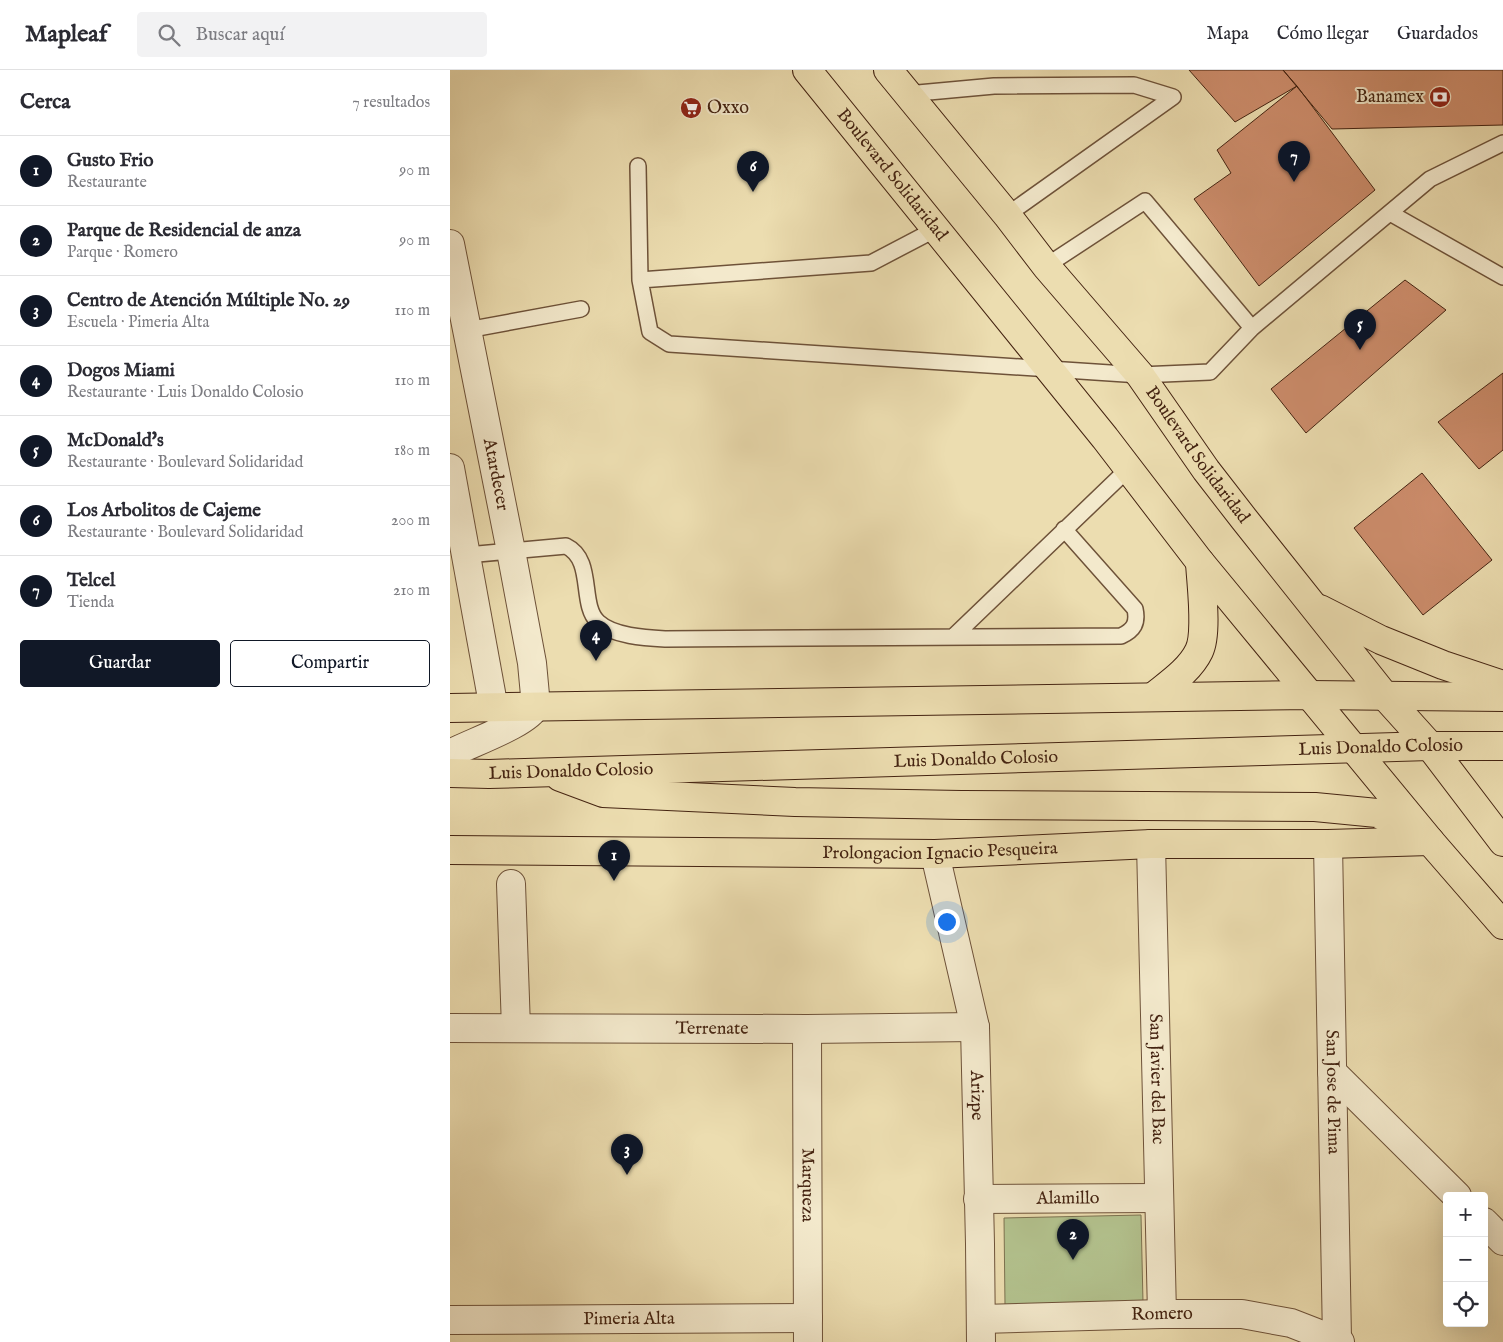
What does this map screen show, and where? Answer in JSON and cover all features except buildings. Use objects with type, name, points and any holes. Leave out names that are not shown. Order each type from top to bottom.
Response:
[{"type":"main road","name":"Boulevard Solidaridad","points":[[807,70],[1049,369],[1200,562],[1430,841],[1503,925]]},
{"type":"main road","name":"Boulevard Solidaridad","points":[[888,70],[1046,266],[1140,375],[1206,470],[1384,695],[1430,746],[1503,842]]},
{"type":"main road","points":[[1153,698],[1190,665],[1200,650],[1203,631],[1200,562]]},
{"type":"main road","points":[[1313,606],[1381,640],[1443,665],[1503,685]]},
{"type":"main road","points":[[450,708],[494,709],[536,706],[1310,695],[1503,698]]},
{"type":"main road","name":"Luis Donaldo Colosio","points":[[450,773],[488,774],[1430,746],[1503,746]]},
{"type":"main road","points":[[544,772],[604,793],[795,802],[961,805],[1315,806],[1377,813],[1430,841]]},
{"type":"main road","name":"Prolongacion Ignacio Pesqueira","points":[[450,850],[935,854],[1151,844],[1328,844],[1430,841]]},
{"type":"street","name":"Atardecer","points":[[450,244],[502,501],[532,663],[536,706]]},
{"type":"street","points":[[450,468],[454,501],[467,555],[494,709]]},
{"type":"street","points":[[454,501],[502,501]]},
{"type":"street","points":[[450,754],[522,720],[533,712],[536,706]]},
{"type":"street","name":"San Javier del Bac","points":[[1151,844],[1162,1314]]},
{"type":"street","name":"San Jose de Pima","points":[[1328,844],[1339,1341]]},
{"type":"street","name":"Arizpe","points":[[935,854],[975,1027],[981,1330]]},
{"type":"street","points":[[512,884],[516,1028]]},
{"type":"street","name":"Terrenate","points":[[450,1028],[807,1029],[975,1027]]},
{"type":"street","name":"Marqueza","points":[[807,1029],[808,1330]]},
{"type":"street","points":[[1332,1072],[1453,1192]]},
{"type":"street","name":"Alamillo","points":[[978,1199],[1158,1198]]},
{"type":"street","points":[[1488,1226],[1503,1241]]},
{"type":"street","name":"Romero","points":[[981,1330],[1162,1314],[1242,1314],[1290,1323],[1339,1341]]},
{"type":"street","name":"Pimeria Alta","points":[[450,1320],[808,1330]]},
{"type":"lane","points":[[907,94],[994,86],[1134,85],[1172,97],[1006,215]]},
{"type":"lane","points":[[638,166],[640,280],[650,332],[669,344],[1140,375],[1210,372],[1252,328],[1430,179],[1503,143]]},
{"type":"lane","points":[[1046,266],[1145,201],[1252,328]]},
{"type":"lane","points":[[1390,212],[1503,277]]},
{"type":"lane","points":[[640,280],[871,263],[936,229]]},
{"type":"lane","points":[[467,330],[581,309]]},
{"type":"lane","points":[[953,637],[1128,469]]},
{"type":"lane","points":[[467,555],[558,546],[566,546],[573,549],[581,561],[592,615],[599,623],[609,628],[640,637],[675,639],[1121,636],[1129,632],[1135,626],[1137,618],[1135,608],[1064,529]]},
{"type":"green space","points":[[1141,1215],[1143,1302],[1005,1305],[1004,1218]]},
{"type":"place","name":"Banamex","points":[[1440,97]]},
{"type":"place","name":"Oxxo","points":[[691,108]]},
{"type":"place","name":"Telcel","points":[[1294,182]]},
{"type":"place","name":"Los Arbolitos de Cajeme","points":[[753,192]]},
{"type":"place","name":"McDonald's","points":[[1360,350]]},
{"type":"place","name":"Dogos Miami","points":[[596,661]]},
{"type":"place","name":"Gusto Frio","points":[[614,881]]},
{"type":"place","name":"Centro de Atención Múltiple No. 29","points":[[627,1175]]},
{"type":"place","name":"Parque de Residencial de anza","points":[[1073,1260]]}]
